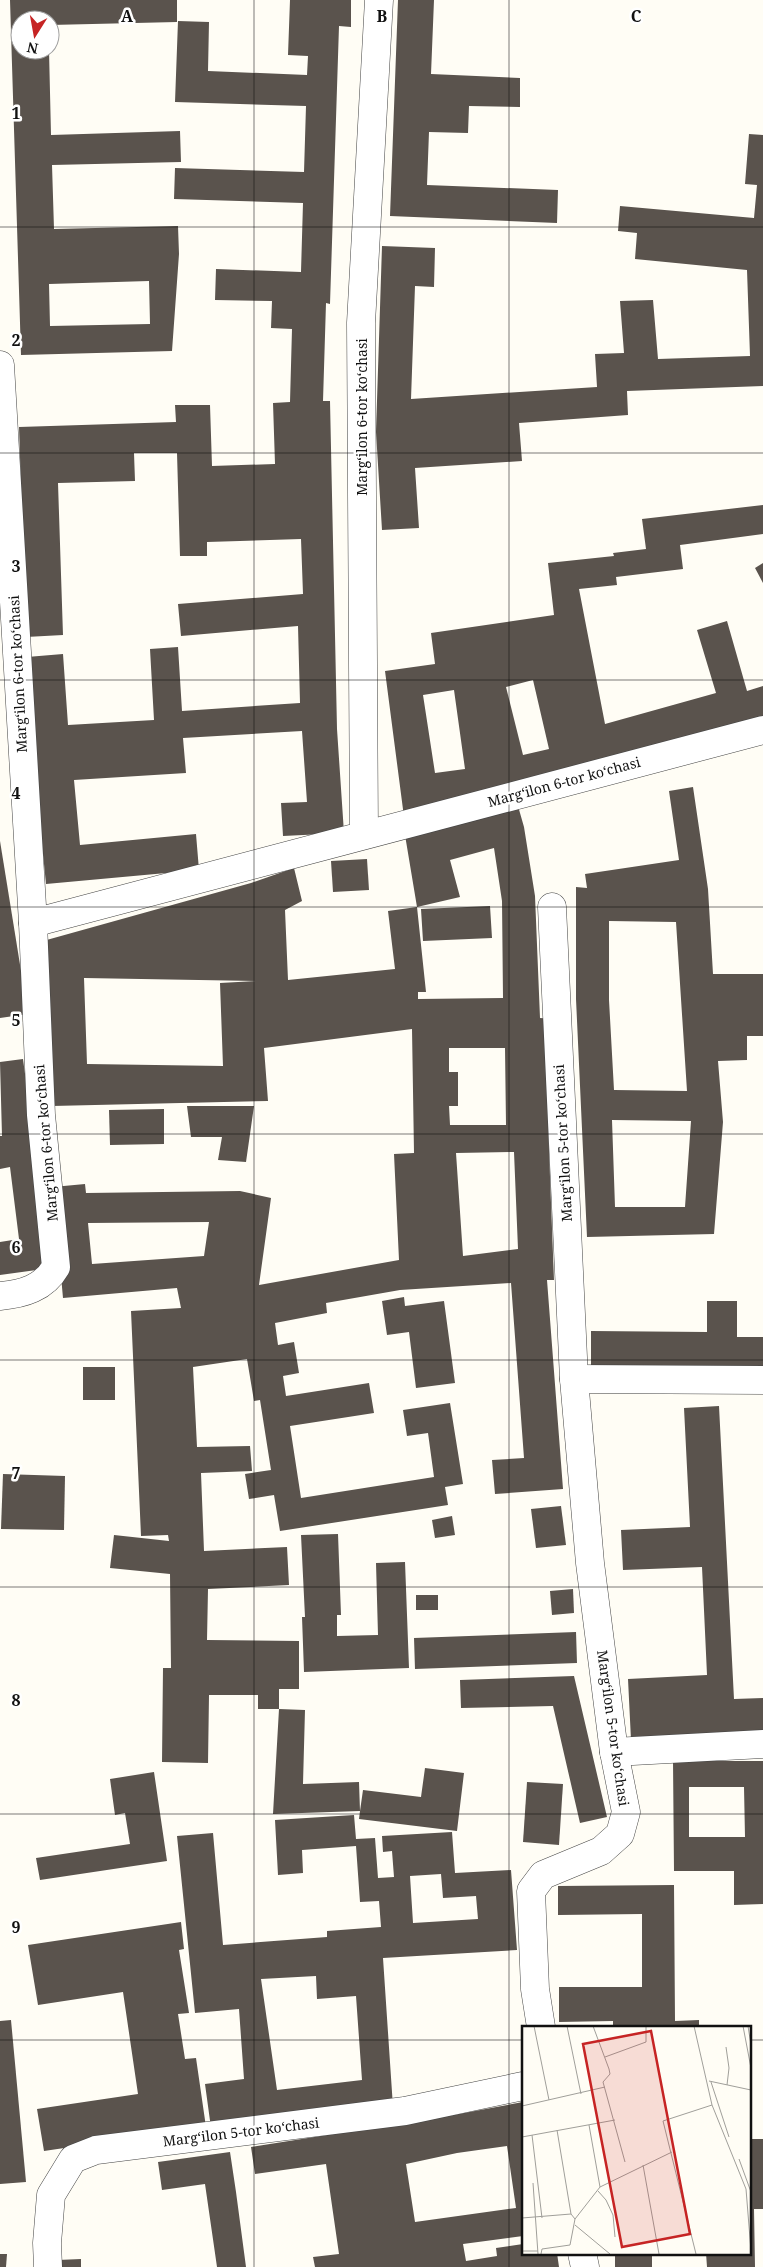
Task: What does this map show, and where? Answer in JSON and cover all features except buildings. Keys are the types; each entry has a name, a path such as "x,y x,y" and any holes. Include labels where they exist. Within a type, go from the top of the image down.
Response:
{"street":[{"name":"Margʻilon 6-tor koʻchasi","path":"364,834 361,323 379,0"},
{"name":"Margʻilon 6-tor koʻchasi","path":"0,365 33,923 41,1115 56,1267 49,1280 33,1288 0,1296"},
{"name":"Margʻilon 6-tor koʻchasi","path":"33,923 763,730"},
{"name":"Margʻilon 5-tor koʻchasi","path":"541,2026 534,1981 531,1891 544,1875 601,1851 620,1834 626,1812 614,1752 590,1563 574,1379 552,906"},
{"path":"574,1379 763,1380"},
{"path":"614,1752 763,1744"},
{"name":"Margʻilon 5-tor koʻchasi","path":"48,2267 47,2243 51,2195 73,2159 96,2150 405,2111 522,2086"},
{"path":"582,2254 585,2267"}]}
